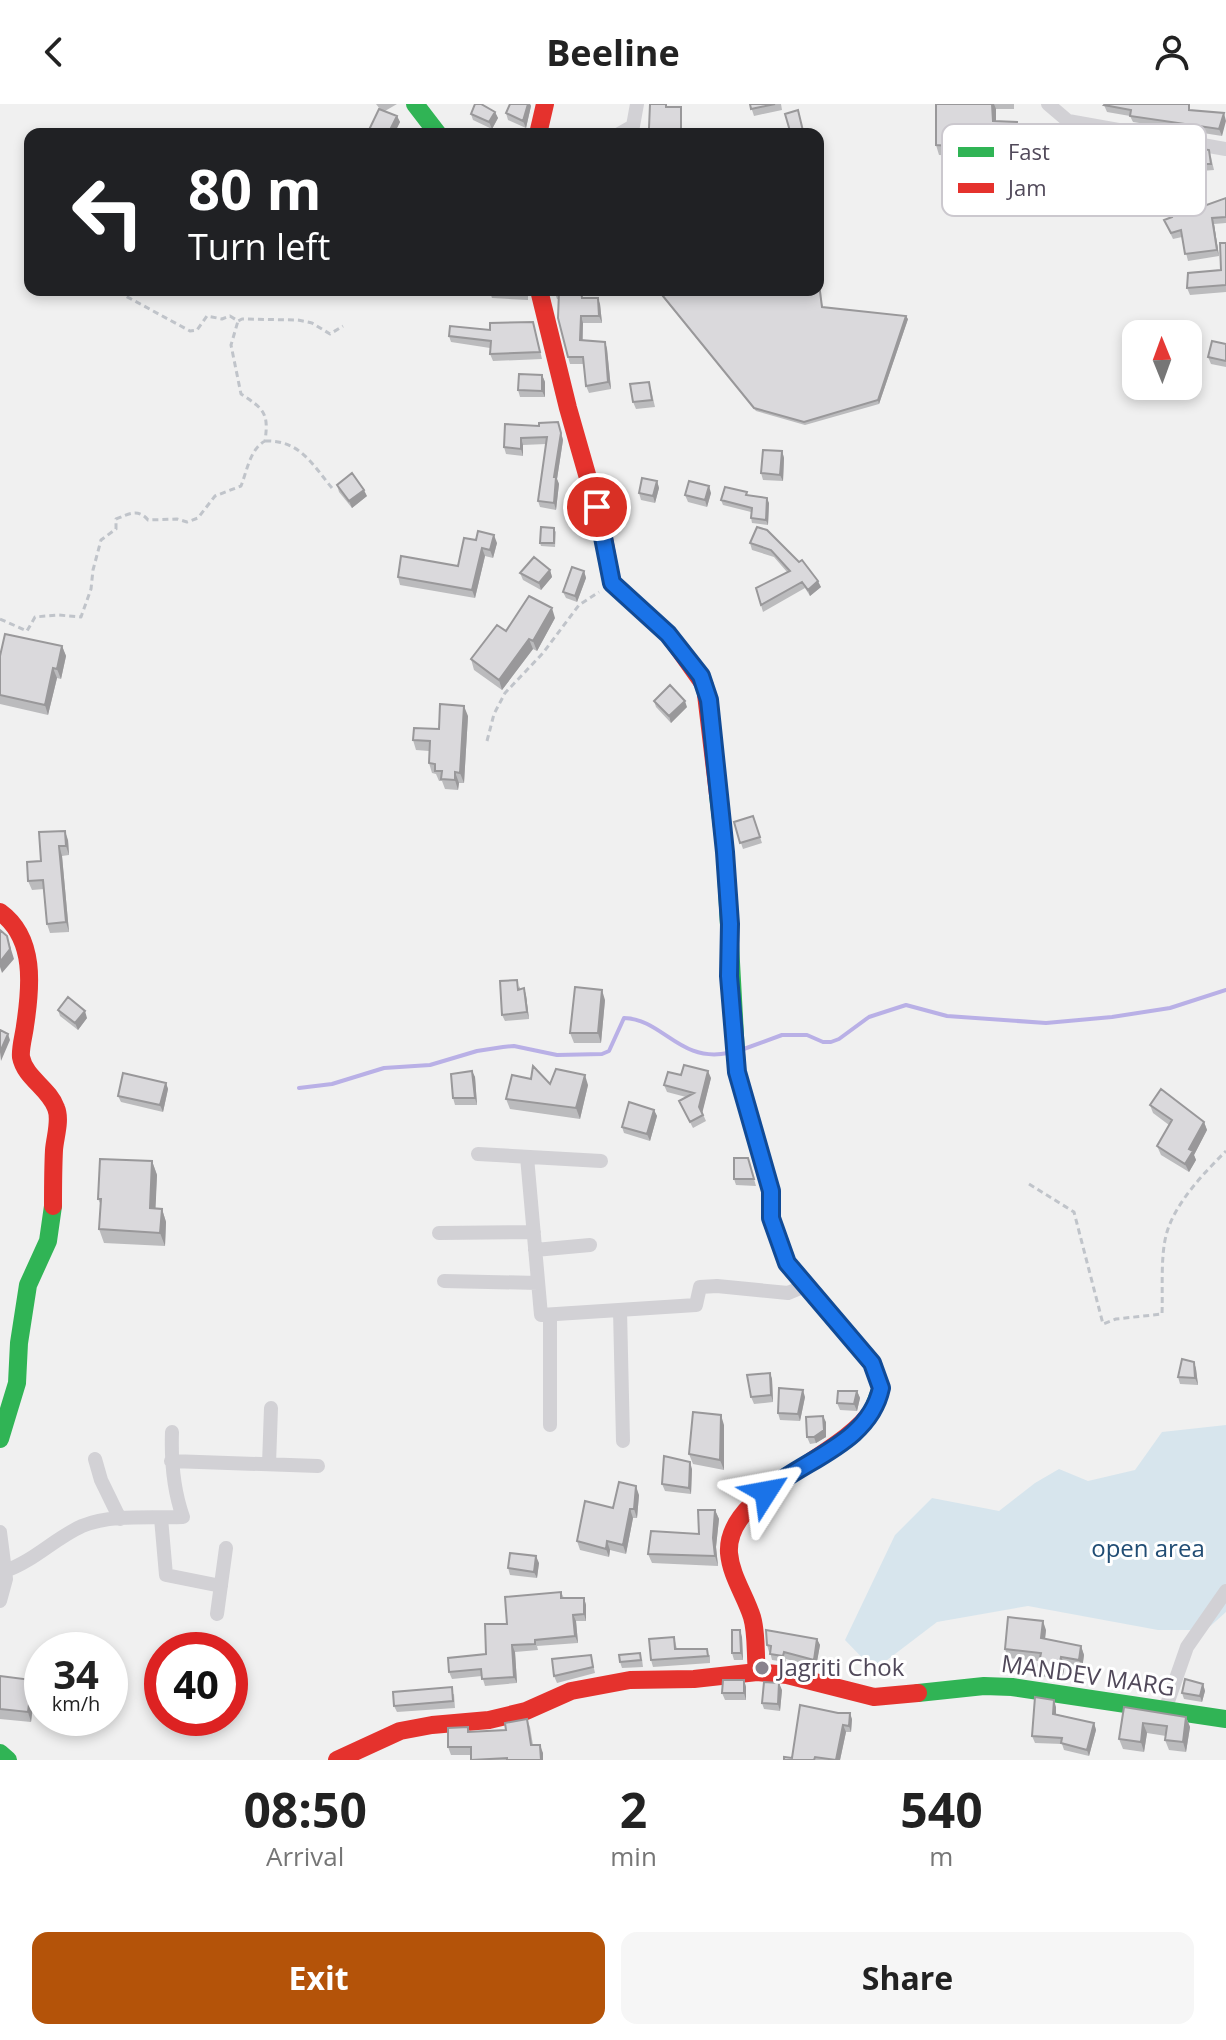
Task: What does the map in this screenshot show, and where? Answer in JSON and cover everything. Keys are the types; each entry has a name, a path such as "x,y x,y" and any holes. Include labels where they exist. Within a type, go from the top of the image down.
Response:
{"street":[{"path":"415,104 433,128"},
{"path":"539,128 545,104"},
{"path":"630,128 633,126 637,104"},
{"path":"1048,104 1068,121 1085,124"},
{"path":"1206,145 1226,149"},
{"path":"540,296 597,507 612,583 668,634 705,686 723,822 730,924 729,976 737,1072 771,1191 771,1218 787,1263 872,1363 881,1388 873,1410 863,1424 840,1444 780,1480 737,1524 731,1535 729,1554 738,1586 753,1620 757,1672"},
{"path":"0,912 11,920 23,939 28,966 30,994 21,1056 28,1072 51,1096 58,1112 53,1212 48,1241 28,1285 19,1343 17,1383 0,1439"},
{"path":"478,1154 601,1161"},
{"path":"527,1157 541,1315 696,1305 700,1287 788,1293 805,1286"},
{"path":"439,1233 534,1232"},
{"path":"535,1250 590,1245"},
{"path":"444,1281 538,1283"},
{"path":"620,1310 623,1441"},
{"path":"550,1315 550,1425"},
{"path":"269,1464 271,1408"},
{"path":"5,1571 20,1566 83,1526 120,1519 183,1517 171,1461 172,1432"},
{"path":"95,1459 101,1480 120,1519"},
{"path":"171,1461 318,1466"},
{"path":"161,1518 166,1575 221,1586"},
{"path":"0,1532 5,1571 0,1601"},
{"path":"217,1614 226,1548"},
{"path":"1165,1710 1187,1647 1226,1591"},
{"name":"MANDEV MARG","path":"337,1760 400,1731 489,1720 526,1711 582,1688 630,1680 694,1679 730,1673 787,1675 874,1697 984,1686 1012,1687 1226,1719"},
{"path":"0,1753 8,1760"}],"path":[{"path":"126,296 190,331 197,330 207,316 222,319 230,316 238,321"},
{"path":"238,321 298,320 312,323 330,334 343,326"},
{"path":"238,321 231,345 235,372 241,394 262,407 268,422 265,441"},
{"path":"0,619 27,631 35,617 81,617 91,589 101,540 116,529 116,519 135,512 143,514 148,520 177,519 187,522 198,518 215,496 241,486 253,453 265,441 290,444 302,450 332,488"},
{"path":"487,741 494,714 505,693 543,653 579,605 612,583"},
{"path":"1029,1184 1074,1212 1103,1324 1116,1319 1162,1314 1166,1234 1179,1209 1207,1170 1226,1151"}],"green space":[{"name":"open area","path":"1226,1425 1226,1612 1206,1630 1158,1630 1028,1606 937,1622 874,1670 845,1640 895,1535 932,1498 999,1511 1059,1469 1088,1481 1135,1470 1162,1432"}],"building":[{"path":"475,104 495,112 489,122 471,114"},
{"path":"510,104 528,104 523,121 506,113"},
{"path":"650,104 681,107 681,128 649,128"},
{"path":"750,104 775,104 751,109"},
{"path":"936,104 992,104 993,121 1017,122 942,124 942,145 936,145"},
{"path":"1189,104 1189,110 1224,113 1219,129 1206,127 1206,124 1130,116 1131,110 1104,105"},
{"path":"379,109 397,116 391,128 370,128"},
{"path":"798,110 802,128 789,128 785,114"},
{"path":"1206,149 1209,150 1211,164 1206,164"},
{"path":"1226,198 1226,217 1212,218 1217,250 1185,254 1181,230 1171,233 1164,220 1206,216 1206,205"},
{"path":"1220,243 1226,243 1226,285 1187,288 1188,273 1221,270"},
{"path":"559,296 598,298 599,316 581,316 580,340 605,342 608,382 586,386 583,357 568,357 558,318"},
{"path":"663,296 821,296 822,307 906,316 878,400 804,422 754,408"},
{"path":"533,322 540,352 490,354 491,341 449,336 450,326 490,330 490,323"},
{"path":"1212,341 1226,344 1226,361 1208,357"},
{"path":"519,374 542,375 542,391 518,390"},
{"path":"649,382 652,400 633,402 630,384"},
{"path":"558,422 561,433 554,477 554,503 538,501 547,437 521,438 521,449 504,447 505,424 539,426 539,423"},
{"path":"763,450 782,451 780,475 761,473"},
{"path":"352,473 364,490 349,501 337,485"},
{"path":"642,478 657,481 653,496 639,493"},
{"path":"689,481 709,486 705,500 685,495"},
{"path":"725,487 747,492 746,495 767,498 766,520 751,518 752,508 721,500"},
{"path":"541,527 554,528 554,543 540,543"},
{"path":"757,527 767,530 799,562 802,560 818,581 808,590 802,582 761,605 756,588 790,571 771,550 750,543"},
{"path":"478,531 494,535 490,550 482,548 472,590 398,577 401,556 458,566 464,538 476,540"},
{"path":"534,557 550,570 539,583 520,573"},
{"path":"572,567 584,571 575,596 563,592"},
{"path":"529,596 552,608 533,641 529,639 499,680 471,659 497,625 506,631"},
{"path":"5,634 62,646 57,669 53,668 45,705 0,695 0,656"},
{"path":"670,685 685,701 669,716 654,701"},
{"path":"440,704 464,706 460,773 455,772 455,780 441,779 442,771 435,771 435,764 429,763 430,741 413,740 414,728 439,729"},
{"path":"753,816 760,837 740,843 734,822"},
{"path":"65,831 66,846 59,846 66,922 47,924 43,880 28,881 27,862 41,861 39,832"},
{"path":"0,930 7,936 10,949 0,962"},
{"path":"517,980 518,990 524,988 527,1012 502,1015 500,981"},
{"path":"575,987 602,990 598,1033 570,1033"},
{"path":"68,997 85,1011 75,1023 58,1010"},
{"path":"0,1030 8,1034 0,1052"},
{"path":"684,1065 708,1071 699,1107 703,1115 690,1122 679,1101 694,1093 664,1085 668,1072 681,1075"},
{"path":"533,1066 550,1084 556,1069 585,1075 576,1108 506,1099 512,1075 531,1079"},
{"path":"472,1071 475,1098 453,1098 451,1074"},
{"path":"123,1073 166,1083 160,1105 118,1096"},
{"path":"1161,1089 1204,1122 1189,1149 1193,1151 1185,1164 1157,1146 1172,1120 1150,1105"},
{"path":"629,1102 654,1110 647,1134 622,1127"},
{"path":"734,1158 748,1158 754,1179 734,1179"},
{"path":"100,1159 152,1161 150,1208 162,1209 160,1233 99,1229"},
{"path":"1182,1359 1194,1362 1195,1378 1178,1377"},
{"path":"770,1373 771,1395 751,1397 747,1375"},
{"path":"779,1388 803,1390 798,1414 778,1413"},
{"path":"838,1391 857,1391 854,1404 837,1403"},
{"path":"693,1412 721,1415 720,1460 689,1454"},
{"path":"823,1416 824,1430 814,1437 807,1437 806,1417"},
{"path":"664,1456 690,1462 689,1488 662,1484"},
{"path":"619,1482 636,1486 634,1509 630,1509 623,1545 607,1541 606,1549 577,1541 585,1501 613,1508"},
{"path":"698,1510 715,1510 715,1556 648,1554 651,1531 699,1534"},
{"path":"510,1553 536,1556 534,1572 508,1568"},
{"path":"561,1592 561,1598 584,1598 584,1614 573,1615 575,1636 512,1645 514,1677 482,1679 481,1669 449,1672 448,1658 486,1654 485,1624 507,1624 505,1597"},
{"path":"1008,1617 1043,1621 1041,1638 1081,1646 1079,1660 1061,1657 1058,1672 1038,1667 1041,1653 1005,1649"},
{"path":"732,1630 740,1630 741,1653 732,1653"},
{"path":"766,1630 817,1639 814,1660 784,1652 783,1656 770,1654"},
{"path":"674,1637 675,1649 707,1649 708,1656 651,1660 649,1639"},
{"path":"640,1653 641,1660 620,1662 619,1655"},
{"path":"591,1655 593,1667 554,1676 552,1659"},
{"path":"0,1676 24,1679 24,1712 0,1709"},
{"path":"1185,1679 1203,1684 1200,1696 1182,1693"},
{"path":"723,1680 744,1680 744,1693 722,1693"},
{"path":"764,1682 779,1683 778,1704 762,1703"},
{"path":"452,1687 453,1701 394,1706 393,1692"},
{"path":"1035,1697 1054,1700 1053,1714 1094,1723 1087,1750 1061,1743 1062,1738 1032,1736"},
{"path":"800,1705 850,1713 849,1726 843,1725 836,1760 815,1757 814,1760 784,1760 784,1757 792,1758"},
{"path":"1124,1707 1186,1717 1183,1742 1165,1740 1167,1726 1143,1723 1141,1742 1119,1739"},
{"path":"527,1719 531,1745 540,1745 541,1760 471,1760 471,1747 448,1747 448,1728 468,1727 468,1732 506,1730 505,1723"}],"waterway":[{"path":"741,1050 782,1035 807,1035 831,1042 869,1017 906,1005 947,1016 1046,1023 1170,1008 1226,990"},
{"path":"299,1088 332,1084 384,1068 430,1065 503,1047 514,1046 557,1055 602,1054 609,1051 624,1018 650,1025 697,1052 728,1053"}],"traffic: fast":[{"path":"415,104 433,128"},
{"path":"718,795 725,852 737,1072 771,1191 771,1218 787,1263 872,1363 881,1388 873,1409"},
{"path":"0,1439 17,1383 19,1343 28,1285 48,1241 53,1206"},
{"path":"918,1693 984,1686 1012,1687 1226,1719"},
{"path":"0,1753 8,1760"}],"traffic: jam":[{"path":"539,128 545,104"},
{"path":"540,296 602,527 612,583 668,634 705,686 718,795"},
{"path":"0,912 20,935 28,964 29,995 21,1057 27,1071 53,1101 57,1113 53,1206"},
{"path":"757,1672 752,1617 730,1561 733,1531 746,1511 765,1493 858,1427 873,1409"},
{"path":"337,1760 400,1731 489,1720 526,1711 571,1691 630,1680 694,1679 757,1672 787,1675 874,1697 918,1693"}],"place":[{"name":"Jagriti Chok","path":"762,1668"}],"route":[{"path":"597,507 612,583 668,634 701,676 709,700 725,852 730,924 729,976 737,1072 771,1191 771,1218 787,1263 872,1363 881,1388 873,1410 863,1424 840,1444 780,1480 766,1492"}]}
